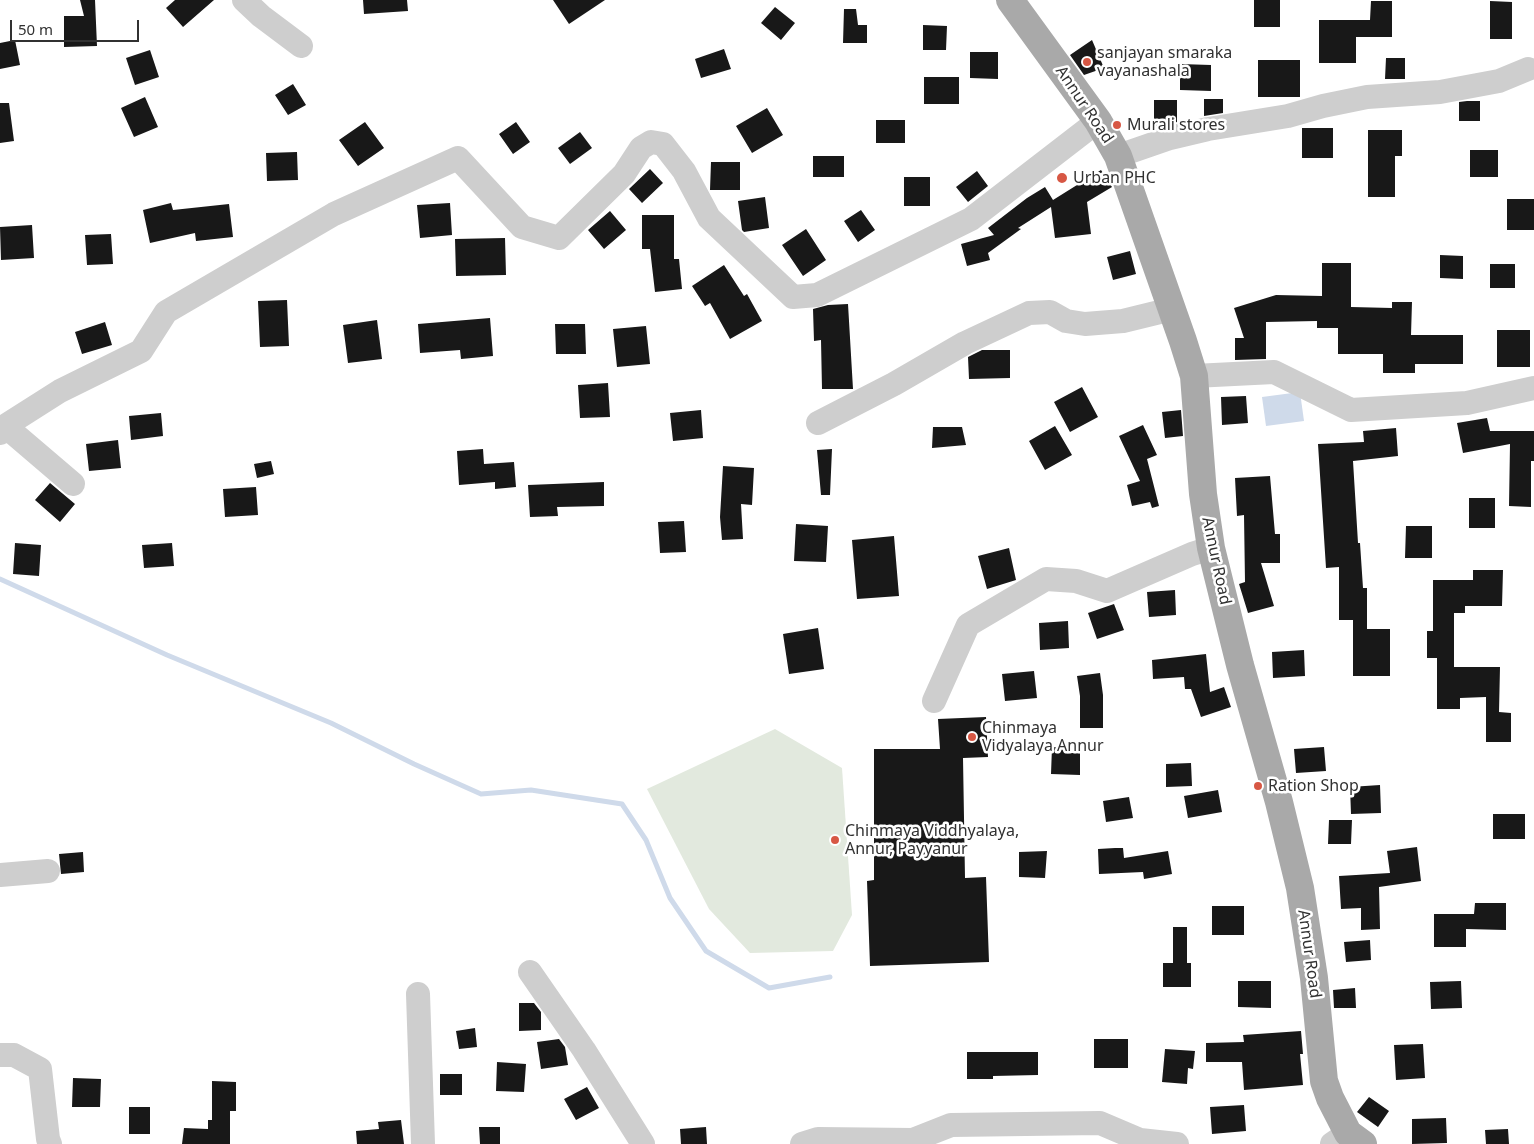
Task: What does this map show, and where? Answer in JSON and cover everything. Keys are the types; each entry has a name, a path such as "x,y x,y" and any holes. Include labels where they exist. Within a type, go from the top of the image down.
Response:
{"main road":[{"name":"Annur Road","path":"1010,0 1098,121 1118,156 1194,376 1204,494 1211,548 1240,665 1279,802 1300,888 1314,978 1324,1080 1348,1140"}],"street":[{"path":"244,0 261,16 301,46"},
{"path":"1118,156 1170,138 1208,129 1288,116 1323,106 1367,97 1440,92 1499,81 1528,69"},
{"path":"73,484 3,429 60,391 141,351 166,312 334,214 458,158 522,227 559,238 624,174 641,148 651,142 662,144 684,171 710,218 793,297 817,295 972,219 1098,121"},
{"path":"818,423 894,384 965,343 1029,313 1050,312 1066,321 1085,324 1123,321 1172,309"},
{"path":"1194,376 1274,372 1351,410 1467,403 1534,388"},
{"path":"934,701 968,625 1046,579 1076,581 1106,592 1192,554 1211,548"},
{"path":"0,874 48,871"},
{"path":"530,972 584,1050 643,1144"},
{"path":"418,994 423,1144"},
{"path":"0,1056 14,1055 40,1069 50,1144"},
{"path":"802,1144 818,1140 913,1140 951,1125 1100,1124 1140,1140 1177,1144"}],"shaded area":[{"path":"775,729 842,768 852,915 833,951 750,953 709,909 647,789"}],"water":[{"path":"1300,392 1304,421 1266,426 1262,397"}],"building":[{"path":"80,0 95,0 97,46 64,47 64,16 84,16"},
{"path":"175,0 214,0 183,27 166,8"},
{"path":"363,0 407,0 408,11 364,14"},
{"path":"553,0 605,0 569,24"},
{"path":"1254,0 1280,0 1280,27 1254,27"},
{"path":"1371,1 1392,1 1392,37 1356,37 1356,63 1319,63 1319,20 1370,20"},
{"path":"1490,1 1512,2 1512,39 1490,39"},
{"path":"775,7 795,23 781,40 761,23"},
{"path":"844,9 856,9 858,25 867,25 867,43 843,43"},
{"path":"923,25 947,26 946,50 923,50"},
{"path":"15,40 20,65 0,69 0,43"},
{"name":"sanjayan smaraka vayanashala","path":"1092,40 1104,68 1084,75 1070,55"},
{"path":"724,49 731,69 701,78 695,59"},
{"path":"150,50 159,77 135,85 126,58"},
{"path":"970,52 998,52 998,79 970,78"},
{"path":"1386,58 1405,58 1405,79 1385,79"},
{"path":"1258,60 1300,60 1300,97 1258,97"},
{"path":"1180,64 1211,65 1211,91 1180,90"},
{"path":"924,77 959,77 959,104 924,104"},
{"path":"293,84 306,105 288,115 275,95"},
{"path":"145,97 158,127 134,137 121,108"},
{"path":"1204,99 1223,99 1223,113 1204,116"},
{"path":"1154,100 1177,100 1177,122 1154,126"},
{"path":"1480,101 1480,121 1459,121 1459,102"},
{"path":"0,103 9,103 14,141 0,143"},
{"path":"767,108 783,135 752,153 736,126"},
{"path":"876,120 905,120 905,143 876,143"},
{"path":"365,122 384,148 358,166 339,140"},
{"path":"516,122 530,142 513,154 499,134"},
{"path":"1302,128 1333,128 1333,158 1302,158"},
{"path":"1368,130 1402,130 1402,156 1395,156 1395,197 1368,197"},
{"path":"580,132 592,148 570,164 558,148"},
{"path":"1470,150 1498,150 1498,177 1470,177"},
{"path":"297,152 298,180 267,181 266,153"},
{"path":"813,156 844,156 844,177 813,177"},
{"path":"711,162 740,162 740,190 710,190"},
{"path":"650,169 663,183 642,203 629,189"},
{"path":"1101,170 1112,187 1087,202 1091,234 1055,238 1051,207 1018,228 1021,229 988,253 990,260 967,266 961,244 994,235 988,228 1027,198 1045,187 1053,200"},
{"path":"977,171 988,186 968,202 956,187"},
{"path":"904,177 930,177 930,206 904,206"},
{"path":"765,197 769,228 744,232 742,230 738,201"},
{"path":"1507,199 1534,199 1534,230 1507,230"},
{"path":"171,203 173,210 229,204 233,237 196,241 195,233 150,243 143,210"},
{"path":"450,203 452,235 420,238 417,205"},
{"path":"861,210 875,230 858,242 844,221"},
{"path":"610,211 626,230 604,249 588,230"},
{"path":"642,215 674,215 674,259 679,259 682,289 655,292 650,249 642,249"},
{"path":"32,225 34,258 1,260 0,227"},
{"path":"806,229 826,260 803,276 782,245"},
{"path":"111,234 113,264 87,265 85,235"},
{"path":"505,238 506,275 456,276 455,239"},
{"path":"1130,251 1136,274 1113,280 1107,257"},
{"path":"1440,255 1463,256 1463,279 1440,278"},
{"path":"1322,263 1351,263 1351,307 1392,308 1392,302 1412,302 1411,335 1463,335 1463,364 1415,364 1415,373 1383,373 1383,354 1338,354 1338,328 1317,328 1317,321 1266,322 1266,359 1235,360 1235,338 1244,338 1234,308 1276,295 1322,296"},
{"path":"1490,264 1515,264 1515,288 1490,288"},
{"path":"724,265 744,296 747,294 762,321 730,339 710,303 705,306 692,286"},
{"path":"287,300 289,346 260,347 258,301"},
{"path":"848,304 853,389 822,389 821,340 814,341 813,309 828,305"},
{"path":"490,318 493,356 461,359 460,350 420,353 418,324"},
{"path":"377,320 382,359 348,363 343,325"},
{"path":"105,322 112,345 82,354 75,332"},
{"path":"555,324 585,324 586,354 556,354"},
{"path":"646,326 650,364 617,367 613,329"},
{"path":"1497,330 1530,330 1530,367 1497,367"},
{"path":"982,350 1010,350 1010,378 969,379 968,357"},
{"path":"608,383 610,417 580,418 578,385"},
{"path":"1082,387 1098,417 1070,432 1054,402"},
{"path":"1246,396 1248,423 1222,425 1221,397"},
{"path":"701,410 703,438 673,441 670,413"},
{"path":"1181,410 1183,436 1165,438 1162,412"},
{"path":"161,413 163,436 131,440 129,416"},
{"path":"1487,418 1490,431 1534,431 1534,461 1531,461 1531,507 1509,506 1510,444 1463,453 1457,423"},
{"path":"1143,425 1157,455 1147,459 1159,506 1152,508 1150,502 1132,506 1127,485 1140,481 1119,436"},
{"path":"1055,426 1072,455 1045,470 1029,441"},
{"path":"933,427 962,427 966,445 932,448"},
{"path":"1396,428 1398,456 1353,461 1358,543 1360,543 1363,588 1367,588 1367,629 1390,629 1390,676 1353,676 1353,620 1339,620 1339,567 1326,568 1318,444 1364,442 1363,431"},
{"path":"118,440 121,468 89,471 86,444"},
{"path":"483,449 484,464 514,462 516,487 495,489 495,482 459,485 457,451"},
{"path":"832,449 830,495 821,495 817,450"},
{"path":"271,461 274,474 257,478 254,464"},
{"path":"723,466 754,468 752,505 741,504 743,539 722,540 720,517"},
{"path":"1270,476 1275,534 1280,534 1280,563 1261,563 1274,606 1248,613 1239,584 1245,582 1244,515 1237,516 1235,478"},
{"path":"604,482 604,506 557,507 558,516 530,517 528,485"},
{"path":"50,483 75,504 60,522 35,500"},
{"path":"256,487 258,515 225,517 223,489"},
{"path":"1469,498 1495,498 1495,528 1469,528"},
{"path":"684,521 686,552 660,553 658,522"},
{"path":"796,524 828,526 826,562 794,561"},
{"path":"1406,526 1432,526 1432,558 1405,558"},
{"path":"894,536 899,596 857,599 852,540"},
{"path":"15,543 41,545 39,576 13,574"},
{"path":"172,543 174,566 144,568 142,545"},
{"path":"1009,548 1016,580 987,589 978,556"},
{"path":"1473,570 1503,570 1502,606 1465,606 1465,613 1454,613 1454,667 1500,667 1499,712 1511,713 1511,742 1486,742 1486,697 1460,698 1460,709 1437,709 1437,658 1427,658 1427,631 1433,631 1433,580 1473,580"},
{"path":"1175,590 1176,615 1149,617 1147,592"},
{"path":"1114,604 1124,630 1097,639 1088,613"},
{"path":"1068,621 1069,648 1040,650 1039,623"},
{"path":"818,628 824,669 789,674 783,634"},
{"path":"1304,650 1305,676 1273,678 1272,652"},
{"path":"1206,654 1210,692 1224,687 1231,707 1201,717 1191,689 1185,689 1184,677 1153,679 1152,660"},
{"path":"1034,671 1037,698 1005,701 1002,674"},
{"path":"1100,673 1103,695 1103,728 1080,728 1080,696 1077,676"},
{"path":"986,717 988,757 963,758 965,878 986,877 989,962 870,966 867,881 874,880 874,749 940,749 938,719"},
{"path":"1052,747 1080,748 1080,775 1051,774"},
{"path":"1324,747 1326,771 1296,773 1294,749"},
{"path":"1191,763 1192,786 1166,787 1166,764"},
{"path":"1380,785 1381,813 1351,814 1350,787"},
{"path":"1218,790 1222,812 1188,818 1184,796"},
{"path":"1129,797 1133,818 1106,822 1103,801"},
{"path":"1493,814 1525,814 1525,839 1493,839"},
{"path":"1329,820 1352,820 1351,844 1328,844"},
{"path":"1417,847 1421,881 1379,887 1380,929 1361,930 1361,908 1341,909 1339,876 1390,873 1387,851"},
{"path":"1123,848 1124,858 1168,851 1172,874 1144,879 1143,872 1099,874 1098,849"},
{"path":"1047,851 1045,878 1019,877 1019,852"},
{"path":"83,852 84,872 61,874 59,854"},
{"path":"1475,903 1506,903 1506,930 1466,929 1466,947 1434,947 1434,914 1474,914"},
{"path":"1212,906 1244,906 1244,935 1212,935"},
{"path":"1173,927 1187,927 1187,963 1191,963 1191,987 1163,987 1163,963 1173,963"},
{"path":"1370,940 1371,960 1346,962 1344,942"},
{"path":"1238,981 1271,981 1271,1008 1238,1007"},
{"path":"1461,981 1462,1008 1431,1009 1430,982"},
{"path":"1355,988 1356,1008 1334,1008 1333,990"},
{"path":"519,1003 534,1003 541,1012 541,1030 519,1031"},
{"path":"475,1028 477,1047 459,1049 456,1031"},
{"path":"1301,1031 1303,1054 1300,1054 1303,1085 1244,1090 1242,1062 1206,1062 1206,1043 1244,1042 1243,1035"},
{"path":"559,1039 565,1047 568,1065 541,1069 537,1042"},
{"path":"1094,1039 1128,1039 1128,1068 1094,1068"},
{"path":"1423,1044 1425,1078 1396,1080 1394,1045"},
{"path":"1165,1049 1195,1051 1193,1069 1188,1068 1187,1084 1162,1082"},
{"path":"967,1052 1038,1052 1038,1075 993,1076 993,1079 967,1079"},
{"path":"497,1062 526,1064 524,1092 496,1091"},
{"path":"440,1074 462,1074 462,1095 440,1095"},
{"path":"73,1078 101,1079 100,1107 72,1107"},
{"path":"212,1081 236,1082 236,1111 230,1111 230,1144 182,1144 184,1128 208,1129 208,1120 212,1120"},
{"path":"587,1087 599,1108 576,1120 564,1099"},
{"path":"1369,1097 1389,1111 1378,1127 1357,1112"},
{"path":"1244,1105 1246,1131 1212,1134 1210,1107"},
{"path":"129,1107 150,1107 150,1134 129,1134"},
{"path":"1446,1118 1447,1143 1412,1144 1412,1119"},
{"path":"401,1120 404,1144 357,1144 356,1131 379,1129 378,1122"},
{"path":"479,1127 500,1127 500,1144 480,1144"},
{"path":"706,1127 707,1144 681,1144 680,1129"},
{"path":"1508,1129 1509,1144 1486,1144 1485,1130"}],"waterway":[{"path":"0,579 167,655 331,723 414,764 481,794 531,790 622,804 646,840 670,898 706,951 769,988 830,977"}],"place":[{"name":"sanjayan smaraka vayanashala","path":"1087,62"},
{"name":"Murali stores","path":"1117,125"},
{"name":"Urban PHC","path":"1062,178"},
{"name":"Chinmaya Vidyalaya Annur","path":"972,737"},
{"name":"Ration Shop","path":"1258,786"},
{"name":"Chinmaya Viddhyalaya, Annur, Payyanur","path":"835,840"}]}
